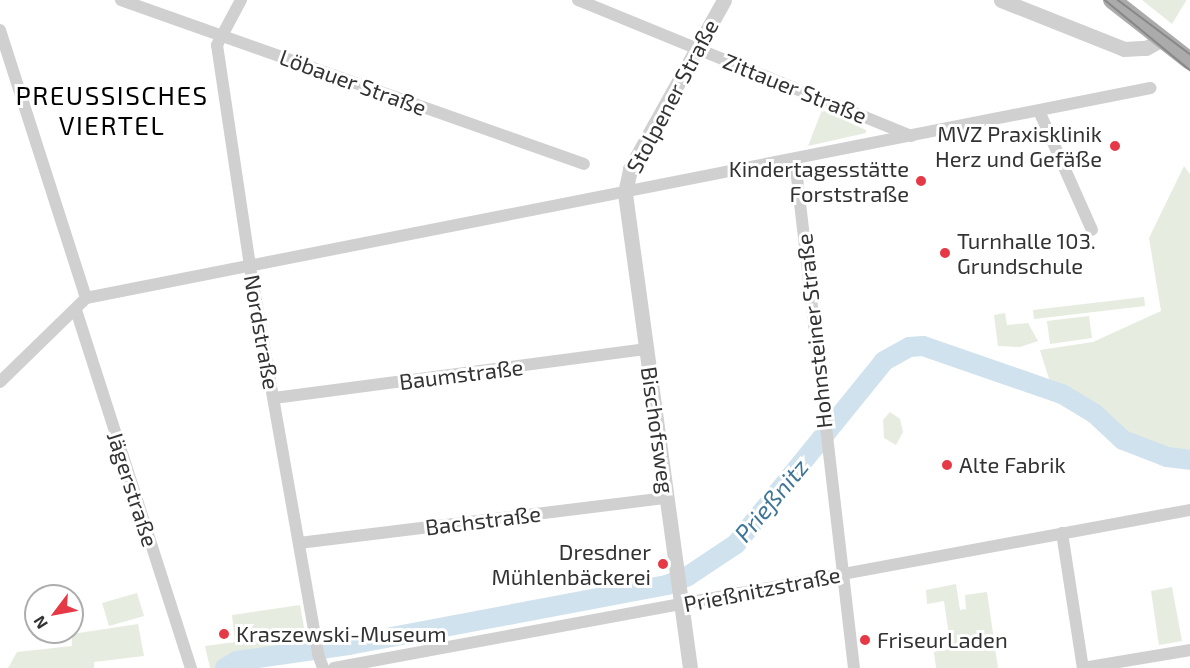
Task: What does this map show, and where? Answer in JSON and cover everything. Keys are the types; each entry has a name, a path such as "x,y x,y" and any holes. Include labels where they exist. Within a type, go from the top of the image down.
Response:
{"main road":[{"path":"1112,0 1190,61"}],"street":[{"name":"Löbauer Straße","path":"120,0 584,164"},
{"name":"Nordstraße","path":"241,0 220,34 216,45 250,267 317,649 323,668"},
{"name":"Zittauer Straße","path":"578,0 912,136"},
{"name":"Stolpener Straße","path":"625,193 630,169 724,0"},
{"path":"1001,0 1125,50 1146,48 1162,39"},
{"path":"0,30 86,298"},
{"path":"0,382 86,298 795,160 1150,88"},
{"path":"1039,111 1092,231"},
{"name":"Hohnsteiner Straße","path":"795,160 841,574 854,668"},
{"name":"Bischofsweg","path":"625,193 690,668"},
{"name":"Jägerstraße","path":"76,310 191,668"},
{"name":"Baumstraße","path":"274,398 647,349"},
{"name":"Bachstraße","path":"299,543 668,498"},
{"name":"Prießnitzstraße","path":"334,668 1190,510"},
{"path":"1062,533 1083,668 1190,650"}],"shaded area":[{"path":"1142,0 1186,0 1186,1 1172,24"},
{"path":"822,110 866,130 866,133 808,146"},
{"path":"1184,166 1190,174 1190,457 1123,435 1098,413 1050,382 1040,350 1093,342 1161,311 1149,238"},
{"path":"1144,297 1145,306 1034,319 1033,310"},
{"path":"1005,313 1007,325 1028,323 1038,341 1020,347 998,346 994,315"},
{"path":"1089,316 1092,338 1050,344 1047,321"},
{"path":"890,412 900,419 903,432 896,445 884,438 883,420"},
{"path":"956,584 960,610 966,609 965,595 987,592 998,668 936,668 934,652 951,649 944,601 927,604 926,590"},
{"path":"1172,587 1182,641 1159,645 1151,591"},
{"path":"137,593 144,616 109,626 102,603"},
{"path":"300,605 307,644 234,656 219,668 210,668 205,646 235,642 232,615"},
{"path":"138,624 144,656 94,662 94,668 8,668 17,652 84,644 84,632"}],"waterway":[{"name":"Prießnitz","path":"225,668 237,661 349,645 667,585 688,576 736,544 884,361 909,347 923,346 1062,394 1095,414 1123,440 1167,457 1190,460"}],"tram line":[{"path":"1105,0 1190,70"},
{"path":"1118,0 1190,54"}],"place":[{"name":"MVZ Praxisklinik Herz und Gefäße","path":"1115,146"},
{"name":"Kindertagesstätte Forststraße","path":"921,181"},
{"name":"Turnhalle 103. Grundschule","path":"945,253"},
{"name":"Alte Fabrik","path":"947,465"},
{"name":"Dresdner Mühlenbäckerei","path":"663,564"},
{"name":"Kraszewski-Museum","path":"224,634"},
{"name":"FriseurLaden","path":"865,640"}],"district":[{"name":"PREUSSISCHES VIERTEL","path":"112,110"}]}
